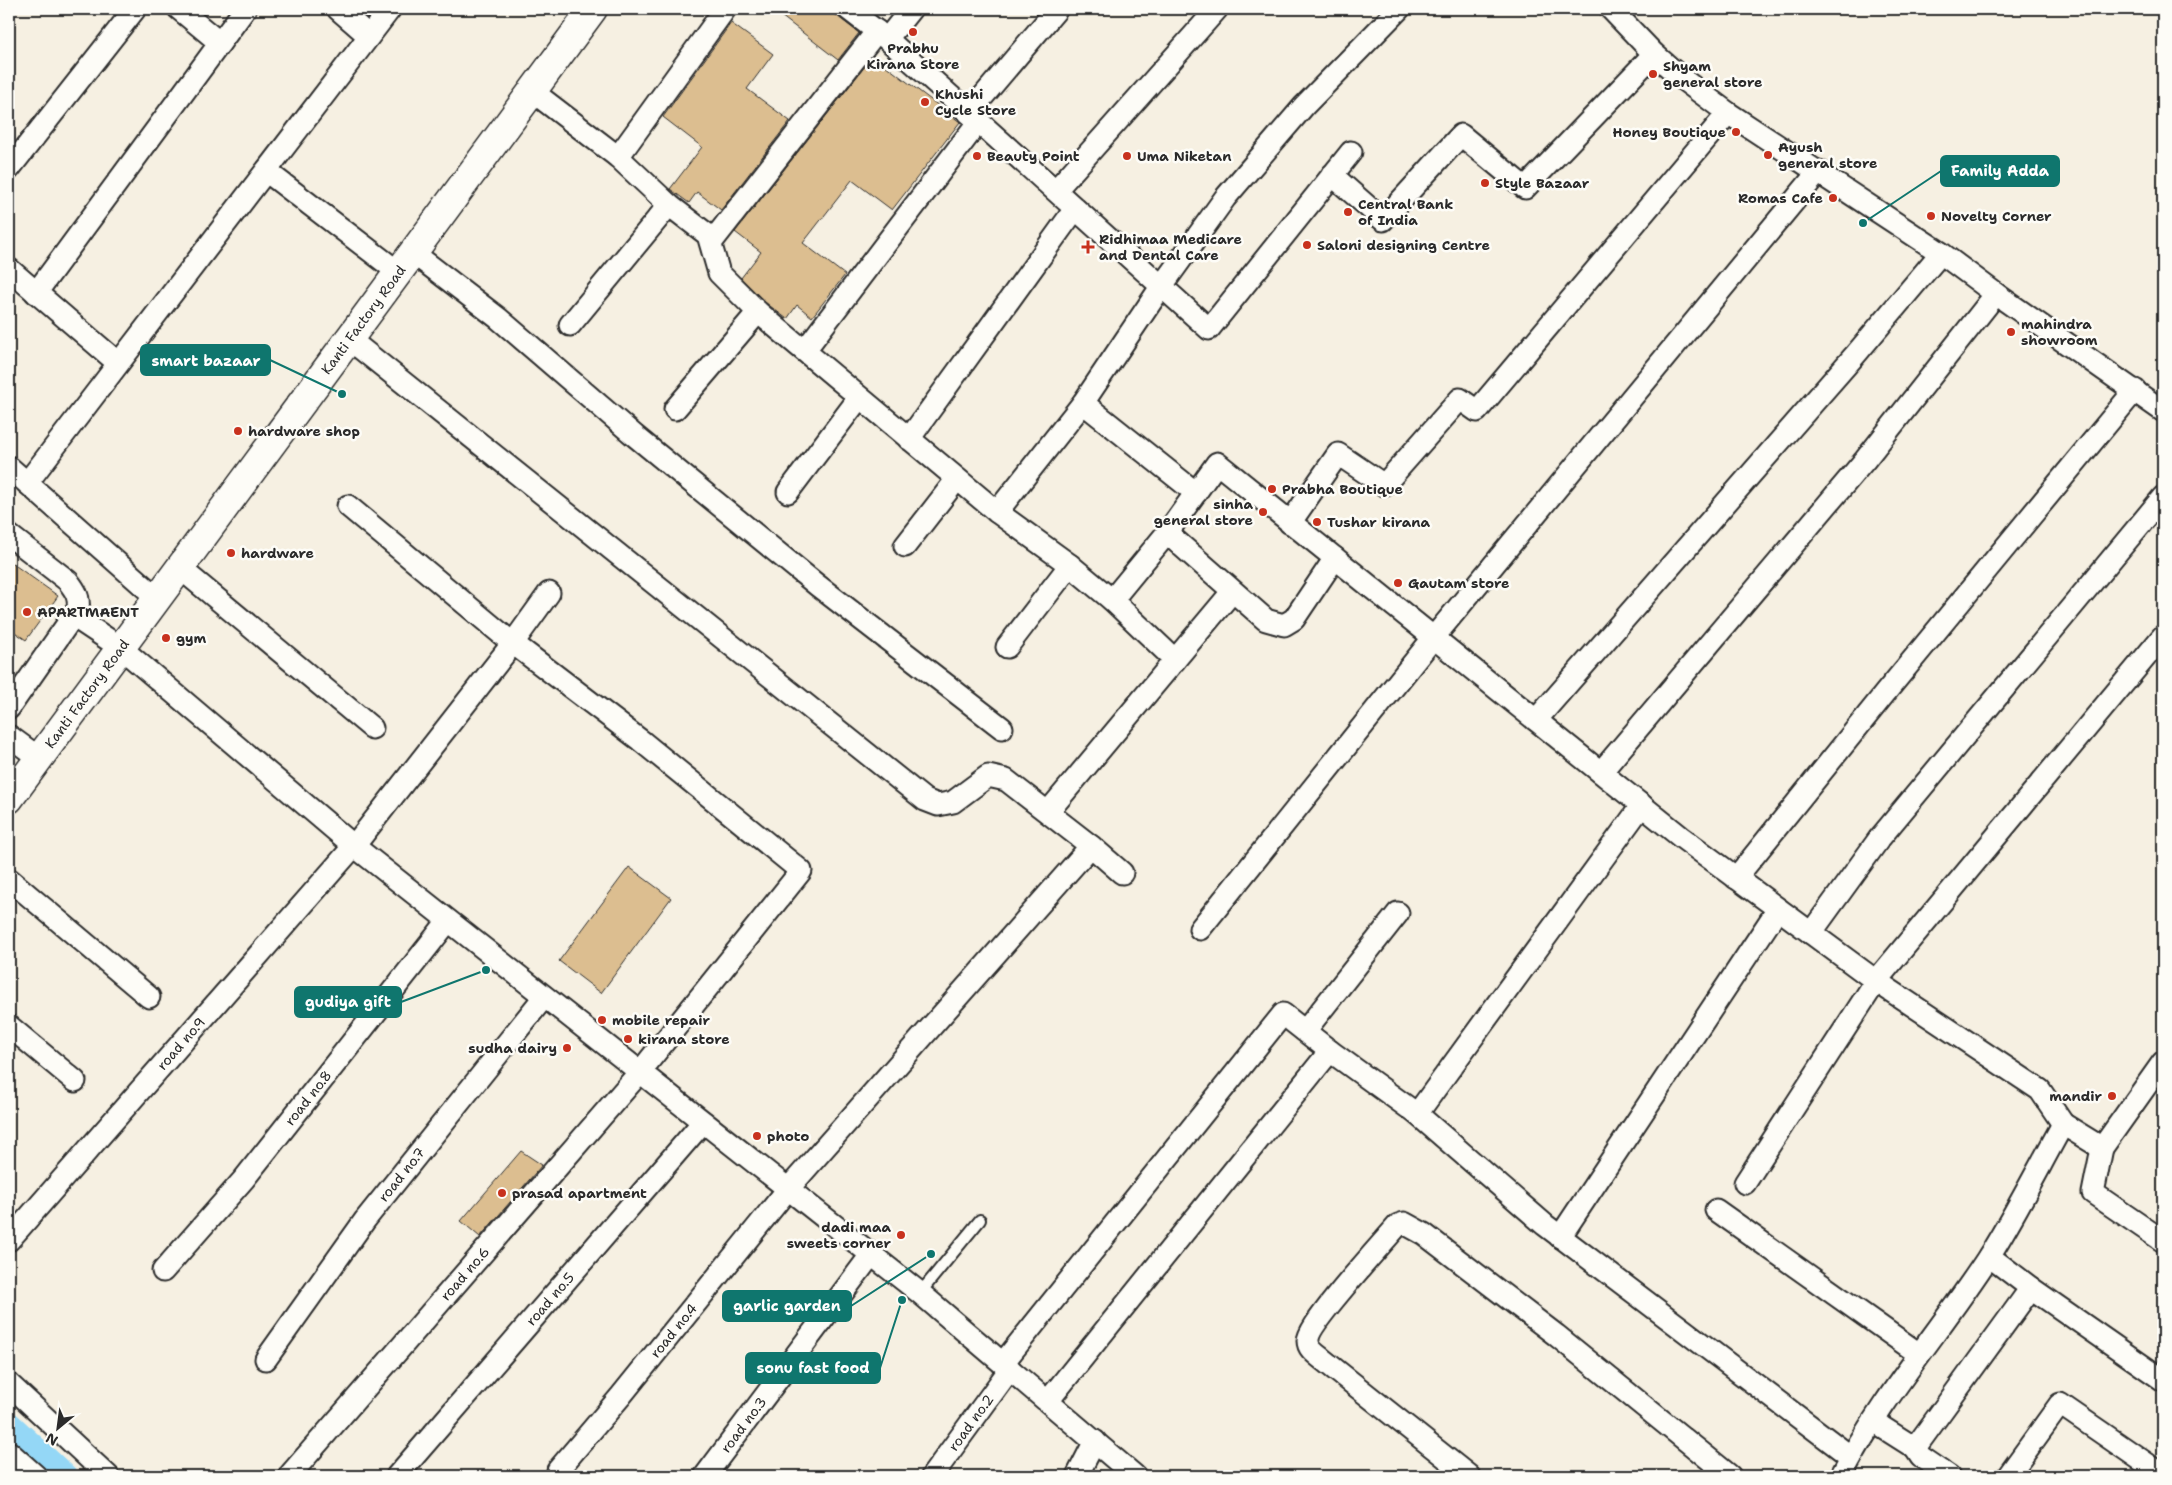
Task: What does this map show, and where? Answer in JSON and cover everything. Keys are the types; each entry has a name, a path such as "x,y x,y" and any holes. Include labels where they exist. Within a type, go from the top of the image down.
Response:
{"street":[{"path":"9,169 135,9"},
{"path":"179,9 220,43"},
{"path":"36,293 245,9"},
{"path":"338,9 369,36"},
{"path":"27,483 390,9"},
{"name":"Kanti Factory Road","path":"10,796 593,9"},
{"path":"618,157 725,9"},
{"path":"848,9 882,35 1209,330 1351,152"},
{"path":"711,243 882,35 911,9"},
{"path":"805,350 974,117 1057,9"},
{"path":"1056,190 1217,9"},
{"path":"997,512 1083,403 1161,287 1226,198 1298,113 1399,9"},
{"path":"1611,9 1654,54 1685,81 1728,113 1941,253 1996,294 2163,411"},
{"path":"1332,175 1383,220 1461,135 1525,188 1654,54"},
{"path":"532,91 618,157 669,205 708,235 719,273 758,312 997,512 1070,565 1112,600 1175,660"},
{"path":"1290,522 1338,454 1384,484 1460,399 1477,411 1728,113"},
{"path":"266,171 405,262 498,318 635,436 817,585 1002,728"},
{"path":"1200,929 1434,637 1818,171"},
{"path":"570,324 669,205"},
{"path":"909,439 1075,209"},
{"path":"1536,720 1856,354 1941,253"},
{"path":"9,269 118,363"},
{"path":"1601,772 1865,460 1996,294"},
{"path":"675,409 758,312"},
{"path":"348,339 924,800 938,805 953,802 988,776 1006,780 1092,846 1122,873"},
{"path":"1736,878 2135,390"},
{"path":"788,492 859,398"},
{"path":"1083,403 1196,493"},
{"path":"1112,600 1167,533 1217,464 1642,805 1736,878 1876,980 2040,1090 2063,1124 2102,1148"},
{"path":"9,467 157,598"},
{"path":"905,546 957,479"},
{"path":"1812,934 1879,839 2163,497"},
{"path":"348,506 513,643"},
{"path":"1167,533 1266,620 1284,625 1294,619 1335,558"},
{"path":"9,535 68,581 75,590 79,601 78,609 9,708"},
{"path":"1007,647 1070,565"},
{"path":"180,568 372,728"},
{"path":"1048,812 1232,592"},
{"name":"road no.9","path":"9,1240 354,846 513,643 549,593"},
{"path":"73,616 121,648 354,846 920,1294 1136,1476"},
{"path":"1745,1183 1876,980 2163,636"},
{"name":"road no.6","path":"289,1476 640,1072 801,871 640,740 513,643"},
{"path":"9,736 39,758"},
{"path":"1417,1114 1642,805"},
{"name":"road no.4","path":"558,1470 620,1397 788,1189 1092,846"},
{"path":"9,879 149,997"},
{"path":"1560,1237 1778,909"},
{"path":"1398,913 1305,1031 1417,1114 1560,1237 1851,1457"},
{"name":"road no.8","path":"163,1271 244,1179 448,921"},
{"name":"road no.7","path":"266,1359 364,1220 544,996"},
{"name":"road no.2","path":"932,1476 1006,1366 1283,1014 1305,1031"},
{"path":"9,1026 75,1081"},
{"path":"1048,1401 1330,1050"},
{"path":"2163,1062 2102,1148 2093,1193 2163,1241"},
{"name":"road no.5","path":"397,1476 703,1122"},
{"path":"1841,1476 1851,1457 1919,1354 1989,1256 2063,1124"},
{"path":"1716,1210 1919,1354"},
{"path":"1469,1476 1310,1348 1308,1340 1312,1329 1327,1309 1398,1225 1404,1223 1424,1234 1556,1335 1730,1476"},
{"name":"road no.3","path":"705,1476 871,1255"},
{"path":"1989,1256 2031,1288 2163,1380"},
{"path":"1915,1448 2031,1288"},
{"path":"9,1384 108,1476"},
{"path":"2008,1476 2060,1404 2160,1475"},
{"path":"1874,1422 1915,1448 1921,1457 1950,1476"},
{"path":"1077,1476 1095,1441"},
{"path":"9,1452 36,1476"}],"lane":[{"path":"920,1294 980,1220"}],"building":[{"path":"772,9 828,9 859,33 838,60"},
{"path":"731,23 773,54 747,89 790,121 721,210 697,192 689,203 670,189 702,147 663,117"},
{"path":"873,56 960,122 892,210 852,180 803,243 845,275 812,317 797,305 787,319 766,303 741,278 761,252 735,232"},
{"name":"APARTMAENT","path":"9,561 58,596 26,640 9,628"},
{"path":"629,867 671,898 601,993 559,961"},
{"name":"prasad apartment","path":"521,1151 542,1165 480,1237 461,1221"}],"waterway":[{"path":"9,1422 67,1476"}],"place":[{"name":"Prabhu Kirana Store","path":"913,32"},
{"name":"Shyam general store","path":"1653,74"},
{"name":"Khushi Cycle Store","path":"925,102"},
{"name":"Honey Boutique","path":"1736,132"},
{"name":"Ayush general store","path":"1768,155"},
{"name":"Beauty Point","path":"977,156"},
{"name":"Uma Niketan","path":"1127,156"},
{"name":"Style Bazaar","path":"1485,183"},
{"name":"Romas Cafe","path":"1833,198"},
{"name":"Central Bank of India","path":"1348,212"},
{"name":"Novelty Corner","path":"1931,216"},
{"name":"Family Adda","path":"1863,223"},
{"name":"Saloni designing Centre","path":"1307,245"},
{"name":"Ridhimaa Medicare and Dental Care","path":"1088,247"},
{"name":"mahindra showroom","path":"2011,332"},
{"name":"smart bazaar","path":"342,394"},
{"name":"hardware shop","path":"238,431"},
{"name":"Prabha Boutique","path":"1272,489"},
{"name":"sinha general store","path":"1263,512"},
{"name":"Tushar kirana","path":"1317,522"},
{"name":"hardware","path":"231,553"},
{"name":"Gautam store","path":"1398,583"},
{"name":"APARTMAENT","path":"27,612"},
{"name":"gym","path":"166,638"},
{"name":"gudiya gift","path":"486,970"},
{"name":"mobile repair","path":"602,1020"},
{"name":"kirana store","path":"628,1039"},
{"name":"sudha dairy","path":"567,1048"},
{"name":"mandir","path":"2112,1096"},
{"name":"photo","path":"757,1136"},
{"name":"prasad apartment","path":"502,1193"},
{"name":"dadi maa sweets corner","path":"901,1235"},
{"name":"garlic garden","path":"931,1254"},
{"name":"sonu fast food","path":"902,1300"}]}
